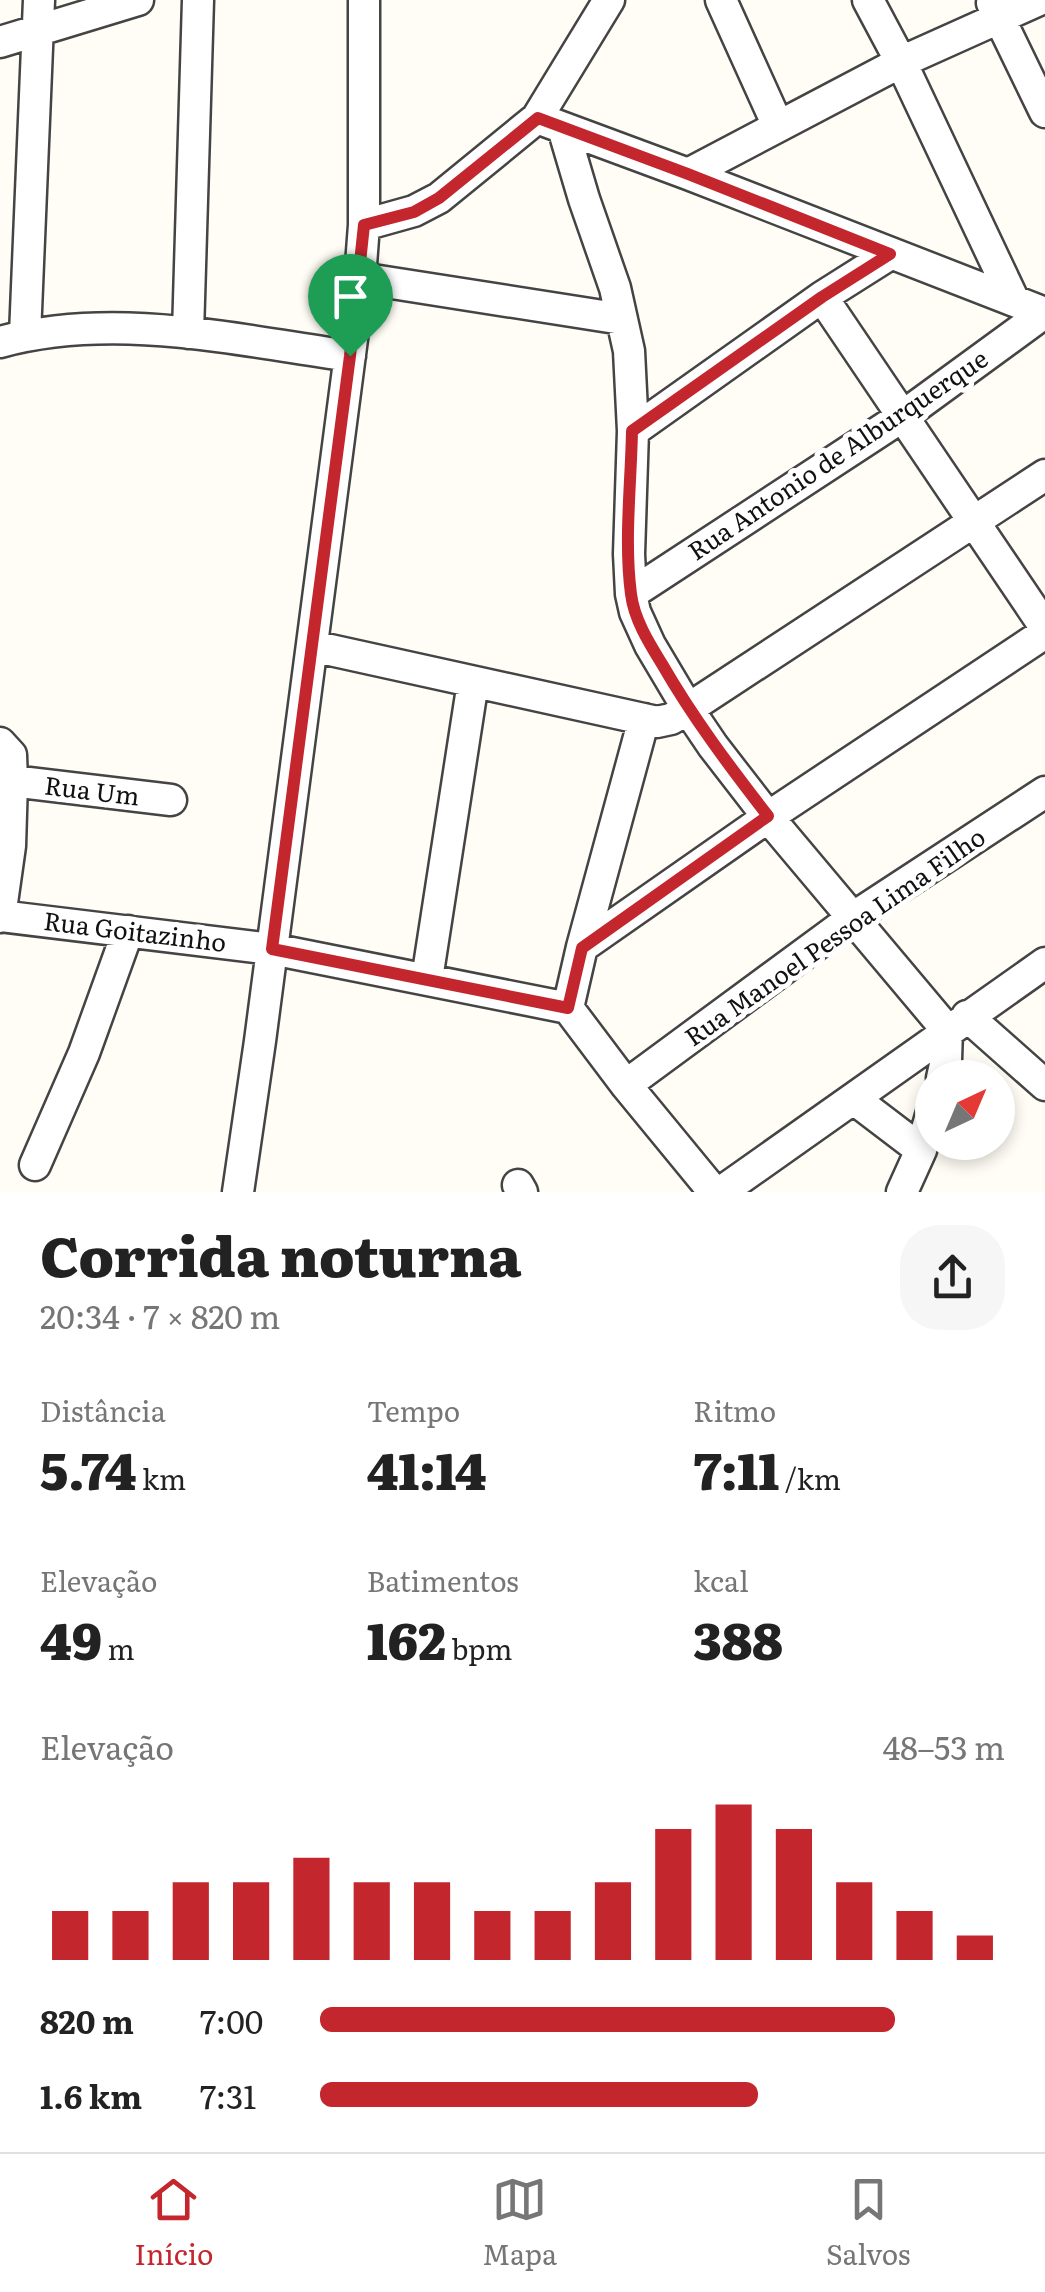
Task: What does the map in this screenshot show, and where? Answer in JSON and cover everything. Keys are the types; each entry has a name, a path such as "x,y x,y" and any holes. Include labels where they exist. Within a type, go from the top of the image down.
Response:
{"street":[{"path":"0,42 38,15 138,0"},
{"path":"188,333 198,0"},
{"path":"238,1192 360,278 364,225 364,0"},
{"path":"364,225 414,212 550,123 609,0"},
{"path":"721,0 778,126"},
{"path":"868,0 1014,301"},
{"path":"688,174 995,9 1039,0"},
{"path":"995,9 1045,112"},
{"path":"38,15 12,339 135,329 350,356"},
{"path":"550,123 1045,313"},
{"path":"550,123 622,319 629,351 631,594 650,645 688,709 768,816 854,918 958,1023 1045,1085"},
{"path":"632,431 822,297 890,254"},
{"path":"360,278 622,319"},
{"path":"582,948 768,816 1045,630 822,297"},
{"name":"Rua Antonio de Alburquerque","path":"631,594 903,416 1045,313"},
{"path":"312,646 644,720 671,719 1045,475"},
{"path":"426,979 473,682"},
{"path":"644,720 568,1008 626,1084 718,1192 1045,963"},
{"path":"0,917 10,846 8,761"},
{"name":"Rua Um","path":"8,761 171,800"},
{"name":"Rua Manoel Pessoa Lima Filho","path":"626,1084 854,918 1045,792"},
{"name":"Rua Goitazinho","path":"0,917 272,949 568,1008"},
{"path":"35,1164 84,1054 128,931"},
{"path":"946,1060 958,1023"},
{"path":"854,1099 915,1145"},
{"path":"902,1192 916,1160"}],"route":[{"path":"538,118 890,254 822,297 632,431 629,554 635,612 688,709 768,816 582,948 568,1008 272,949 350,356 364,225 414,212 439,198 538,118"}]}
